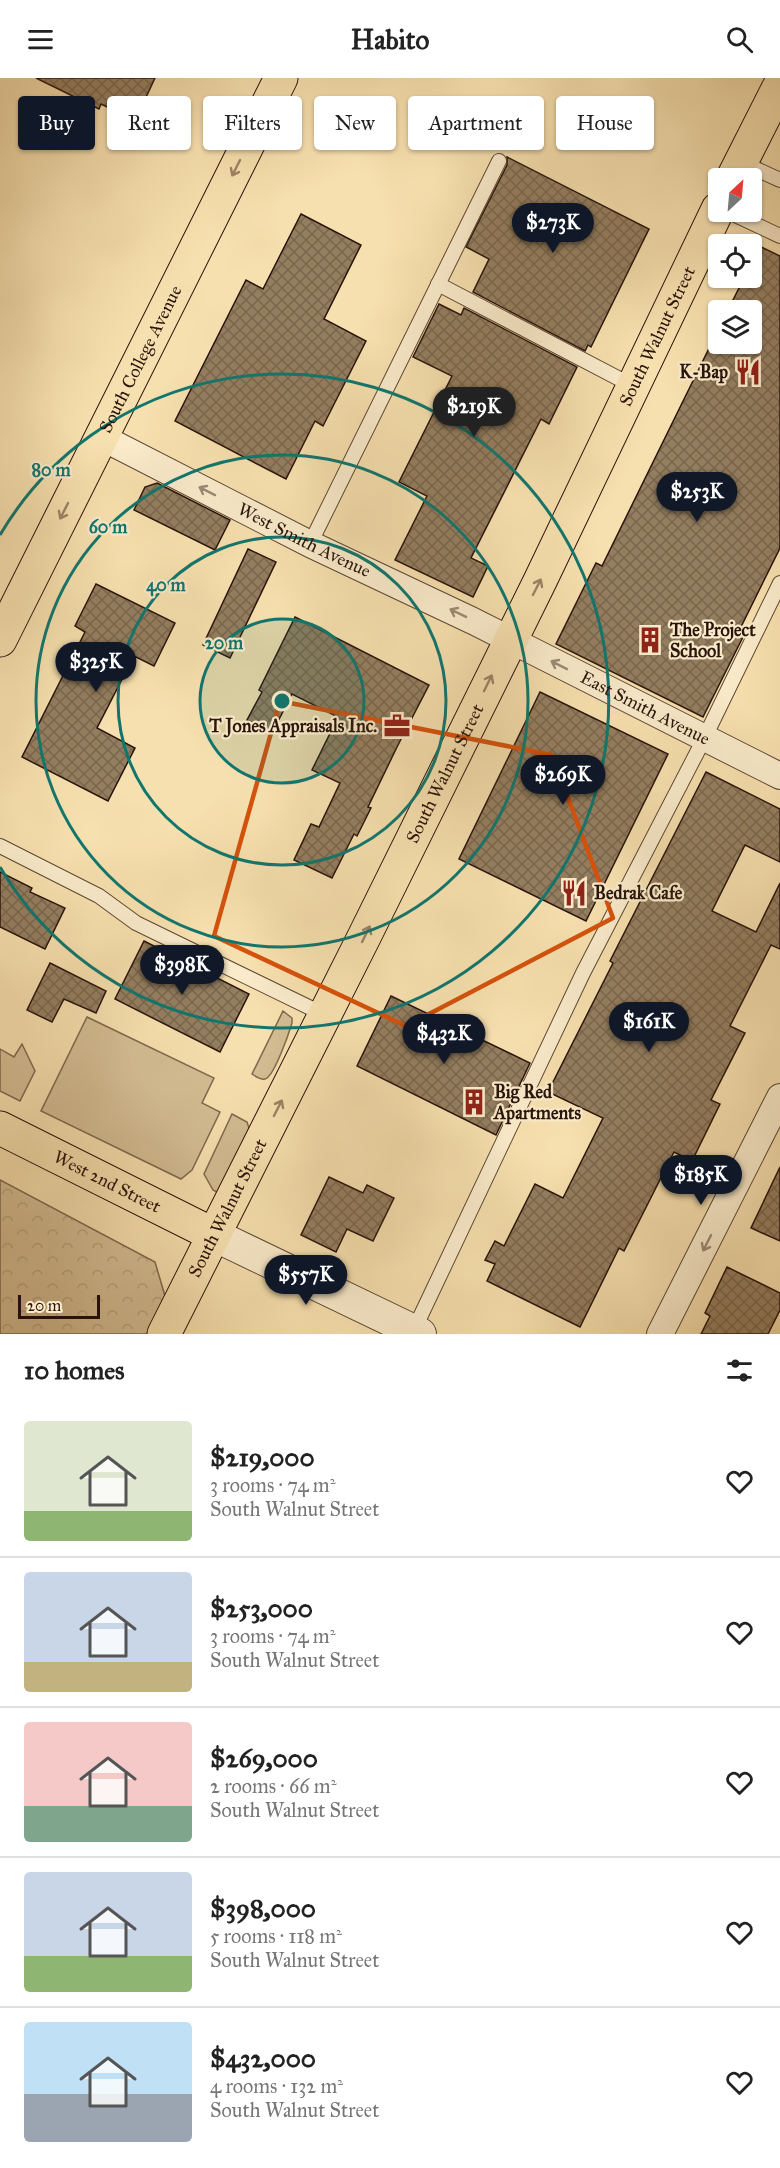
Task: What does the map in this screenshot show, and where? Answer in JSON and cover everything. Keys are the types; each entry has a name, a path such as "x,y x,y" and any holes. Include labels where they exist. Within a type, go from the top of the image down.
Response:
{"main road":[{"name":"South College Avenue","path":"0,640 280,78"},
{"path":"738,168 776,102"},
{"name":"South Walnut Street","path":"164,1334 540,581 712,222"},
{"name":"West 2nd Street","path":"0,1128 214,1235"}],"street":[{"name":"West Smith Avenue","path":"101,437 310,544 510,639"},
{"name":"East Smith Avenue","path":"510,639 780,776"},
{"path":"660,1334 778,1106"},
{"path":"214,1235 415,1333"}],"lane":[{"path":"310,544 499,161"},
{"path":"762,176 780,180"},
{"path":"750,222 780,236"},
{"path":"438,284 633,387"},
{"path":"415,1333 583,973 704,739 780,583"},
{"path":"0,846 99,896 136,923 325,1015"}],"highlighted area":[{"path":"280,701 552,755 613,918 406,1026 214,936"}],"green space":[{"path":"283,1011 292,1018 292,1023 273,1071 265,1079 260,1078 252,1074"},
{"path":"87,1017 214,1078 202,1103 220,1112 192,1170 181,1179 41,1111"},
{"path":"22,1044 35,1071 20,1101 0,1091 0,1049 14,1057"},
{"path":"232,1114 247,1122 249,1128 220,1194 213,1190 204,1174"},
{"path":"0,1180 155,1262 165,1296 147,1334 0,1334"}],"building":[{"path":"36,78 155,78 147,96 107,96 107,107 101,104 99,109 95,107 95,96 73,96"},
{"path":"507,157 649,229 591,347 588,345 585,351 473,292 489,259 466,247 507,165"},
{"path":"301,214 361,245 324,319 366,341 323,426 315,421 286,479 175,421 246,280 263,289"},
{"path":"762,247 780,256 780,548 738,633 744,635 703,717 556,644 596,563 602,566 708,350 708,354 762,354 762,300 733,300 739,288 762,288"},
{"path":"439,304 461,315 464,308 577,367 549,424 541,419 471,558 488,566 473,597 395,560 427,496 399,482 452,376 413,357"},
{"path":"157,483 230,520 215,550 134,510 145,487"},
{"path":"248,549 276,562 230,658 203,645"},
{"path":"96,584 175,623 154,666 134,656 97,728 135,748 108,801 22,757 85,632 75,626"},
{"path":"295,617 429,685 368,807 371,808 357,836 354,834 332,878 294,860 311,824 319,827 340,783 312,770 338,717 292,694 272,733 247,720"},
{"path":"540,692 668,754 586,921 459,859"},
{"path":"706,772 780,809 780,862 745,845 712,911 756,932 780,883 780,949 771,945 730,1026 745,1033 711,1100 720,1104 692,1161 674,1152 624,1251 619,1248 580,1327 487,1281 495,1264 485,1260 495,1241 504,1246 535,1184 563,1198 603,1118 548,1092 613,963 610,961"},
{"path":"0,872 32,888 30,892 65,908 45,949 0,927"},
{"path":"144,941 249,994 220,1052 115,999"},
{"path":"50,963 106,991 96,1013 64,999 52,1022 27,1010"},
{"name":"Big Red Apartments","path":"391,996 530,1063 496,1135 357,1066"},
{"path":"780,1167 780,1241 751,1228"},
{"path":"329,1177 363,1193 367,1185 394,1198 373,1241 347,1229 336,1252 301,1235"},
{"path":"727,1267 780,1293 780,1310 768,1334 701,1334 710,1316 705,1313"}],"place":[{"name":"K-Bap","path":"748,372"},
{"name":"The Project School","path":"650,640"},
{"name":"T Jones Appraisals Inc.","path":"397,726"},
{"name":"Bedrak Cafe","path":"574,893"},
{"name":"Big Red Apartments","path":"474,1102"}]}
